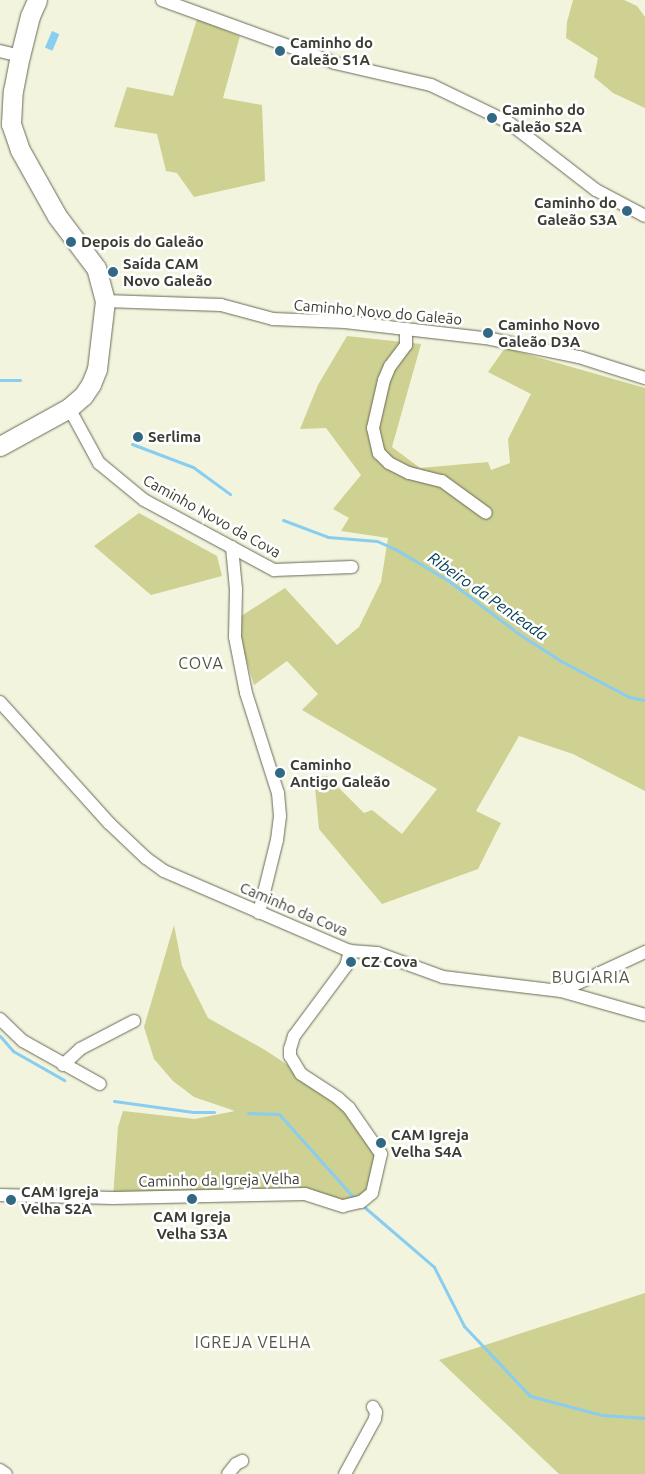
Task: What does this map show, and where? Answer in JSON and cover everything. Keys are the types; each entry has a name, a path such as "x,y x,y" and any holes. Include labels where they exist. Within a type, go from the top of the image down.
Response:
{"main road":[{"path":"0,446 69,408 83,396 91,384 96,369 105,301 96,268 66,231 20,150 6,112 13,91 30,16 37,0"}],"street":[{"path":"162,0 335,63 431,85 508,122 596,190 645,216"},
{"path":"0,51 20,56"},
{"name":"Caminho Novo do Galeão","path":"105,301 221,306 273,319 345,322 530,346 579,357 645,378"},
{"path":"406,329 406,345 390,366 384,380 373,428 379,453 389,463 409,473 442,481 486,513"},
{"name":"Caminho Novo da Cova","path":"69,408 99,463 144,500 277,571 352,567"},
{"path":"232,547 236,589 235,638 248,700 278,793 280,816 277,840 259,912"},
{"name":"Caminho da Cova","path":"0,702 109,823 155,866 350,951 377,953 443,976 561,991 645,1015"},
{"name":"Caminho da Igreja Velha","path":"0,1195 113,1198 305,1194 343,1206 362,1202 372,1193 377,1180 381,1154 360,1124 338,1098 301,1074 290,1056 294,1036 346,966 350,951"},
{"path":"561,991 645,952"},
{"path":"0,1019 23,1042 100,1084"},
{"path":"63,1065 80,1049 134,1021"},
{"path":"345,1474 375,1419 376,1412 373,1407"},
{"path":"228,1474 236,1464 242,1461"},
{"path":"0,1470 6,1474"}],"green space":[{"path":"573,0 624,0 637,6 645,17 645,108 613,93 594,77 598,58 566,38 567,22"},
{"path":"197,19 240,36 223,98 262,105 265,181 194,197 177,173 166,171 157,134 114,127 127,87 173,96"},
{"path":"347,336 421,344 392,447 420,468 488,462 491,470 510,463 508,439 531,394 488,372 505,348 645,388 645,791 573,754 519,736 476,811 501,823 478,869 382,904 319,829 314,777 327,776 364,813 372,810 402,834 437,789 302,710 318,694 287,661 254,685 240,640 241,616 285,588 337,645 359,627 381,582 388,538 341,531 349,518 333,509 361,475 326,428 300,429 318,385"},
{"path":"139,513 217,556 222,576 151,595 94,546"},
{"path":"174,925 182,966 208,1018 265,1050 338,1098 381,1154 361,1202 305,1194 113,1198 118,1127 123,1111 195,1119 235,1111 194,1097 173,1081 154,1059 144,1027"},
{"path":"645,1293 645,1474 559,1474 439,1360"}],"water":[{"path":"52,31 59,34 52,51 45,48"}],"waterway":[{"name":"Ribeiro da Penteada","path":"0,380 20,380"},
{"name":"Ribeiro da Penteada","path":"132,444 193,467 230,494"},
{"name":"Ribeiro da Penteada","path":"283,520 328,537 377,541 397,550 449,581 519,634 561,661 629,697 645,700"},
{"name":"Ribeiro da Penteada","path":"0,1036 13,1051 64,1080"},
{"name":"Ribeiro da Penteada","path":"114,1101 193,1112 214,1112"},
{"name":"Ribeiro da Penteada","path":"248,1113 279,1114 356,1200"},
{"name":"Ribeiro da Penteada","path":"362,1205 434,1267 464,1326 530,1396 602,1415 645,1418"}],"place":[{"name":"Caminho do Galeão S1A","path":"280,51"},
{"name":"Caminho do Galeão S2A","path":"492,118"},
{"name":"Caminho do Galeão S3A","path":"627,211"},
{"name":"Depois do Galeão","path":"71,242"},
{"name":"Saída CAM Novo Galeão","path":"113,272"},
{"name":"Caminho Novo Galeão D3A","path":"488,333"},
{"name":"Serlima","path":"138,437"},
{"name":"Caminho Antigo Galeão","path":"280,773"},
{"name":"CZ Cova","path":"351,962"},
{"name":"CAM Igreja Velha S4A","path":"381,1143"},
{"name":"CAM Igreja Velha S3A","path":"192,1199"},
{"name":"CAM Igreja Velha S2A","path":"11,1200"}],"district":[{"name":"COVA","path":"201,663"},
{"name":"BUGIARIA","path":"591,977"},
{"name":"IGREJA VELHA","path":"253,1342"}]}
